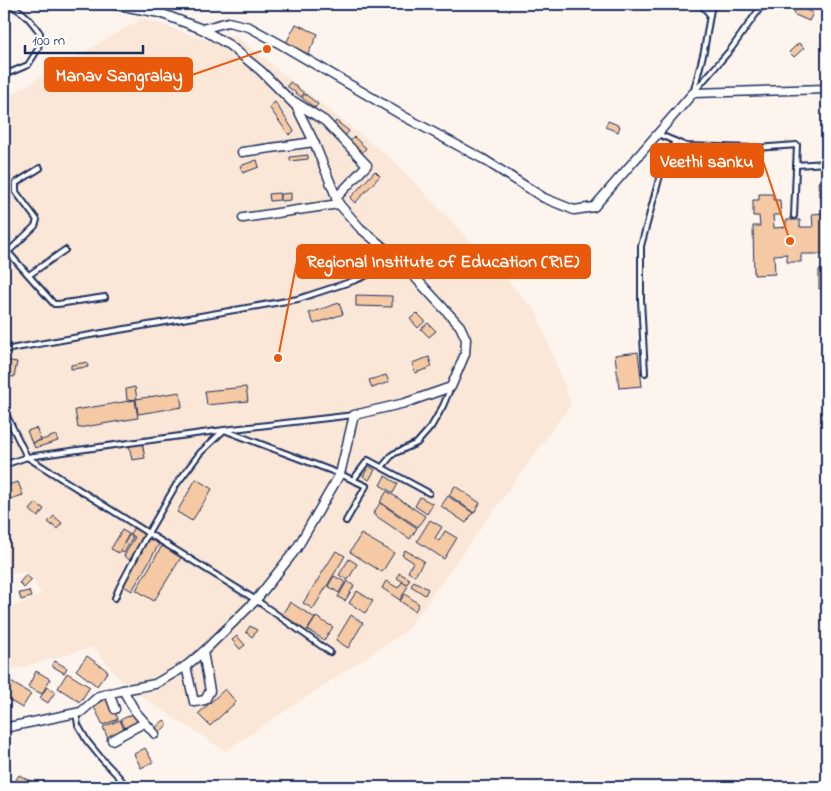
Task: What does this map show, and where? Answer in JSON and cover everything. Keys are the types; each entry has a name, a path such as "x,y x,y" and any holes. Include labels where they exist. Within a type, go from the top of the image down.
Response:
{"street":[{"path":"4,728 81,712 98,696 156,684 186,666 256,600 297,548 340,474 354,415 405,403 451,387 465,354 466,339 460,326 400,261 360,228 338,201 314,142 296,106 290,99 229,45 202,29 158,13 111,4"},
{"path":"158,4 158,13"},
{"path":"202,29 228,22 249,27 405,117 483,159 544,198 574,210 594,207 693,93 827,89"},
{"path":"243,218 338,201 367,165 324,121 290,99"},
{"path":"242,152 314,142"},
{"path":"186,666 194,702 205,700 210,691 203,652"},
{"path":"123,690 135,711 155,734"},
{"path":"109,693 115,709"},
{"path":"112,740 144,723"}],"lane":[{"path":"4,75 28,65 38,48 40,33 22,11 8,4"},
{"path":"701,4 710,15"},
{"path":"693,93 704,51 712,4"},
{"path":"693,93 731,49 763,4"},
{"path":"658,134 686,146 756,148 797,145 794,216"},
{"path":"645,373 641,300 641,246 662,168 675,141"},
{"path":"796,165 827,162"},
{"path":"4,256 35,226 37,220 16,192 16,183 40,168"},
{"path":"29,276 65,250"},
{"path":"8,252 54,304 104,298"},
{"path":"4,350 298,299 356,280 400,261"},
{"path":"382,467 393,454 417,443 431,427 444,406 451,387"},
{"path":"4,410 27,457 256,600 330,652"},
{"path":"4,465 27,457 224,430 354,415"},
{"path":"224,430 340,474 366,486 346,521"},
{"path":"115,598 148,533 176,485 200,453 224,430"},
{"path":"353,480 368,460 429,493"},
{"path":"76,713 78,725 87,741 119,776 126,787"}],"shaded area":[{"path":"143,18 209,41 217,32 238,38 394,161 536,311 571,404 406,631 225,751 120,680 94,647 4,672 4,611 41,594 28,572 4,574 4,99"}],"building":[{"path":"797,6 813,13 809,21 793,14"},
{"path":"296,24 318,34 308,54 286,43"},
{"path":"799,43 804,48 794,57 789,52"},
{"path":"290,82 304,93 301,97 287,86"},
{"path":"305,94 318,104 315,108 302,98"},
{"path":"275,102 294,131 289,135 269,107"},
{"path":"336,121 349,131 345,136 333,125"},
{"path":"608,121 620,126 618,132 605,127"},
{"path":"354,137 366,148 362,153 350,141"},
{"path":"308,155 308,159 290,161 290,157"},
{"path":"257,160 259,167 243,173 240,166"},
{"path":"375,171 380,176 355,203 350,198"},
{"path":"824,174 827,174 827,288 819,289 819,270 826,270 826,254 801,254 801,262 787,262 787,254 774,255 775,274 754,275 753,226 760,226 759,216 753,216 753,200 759,200 759,194 773,194 773,200 780,200 781,215 773,215 774,228 786,227 786,220 800,220 800,227 813,227 812,214 825,213 824,196 819,196 818,182 824,182"},
{"path":"279,193 280,200 270,201 269,194"},
{"path":"291,193 291,200 281,201 281,194"},
{"path":"356,295 392,296 392,307 356,306"},
{"path":"339,303 343,314 314,324 309,313"},
{"path":"417,313 425,321 418,328 410,319"},
{"path":"428,323 436,331 429,337 421,329"},
{"path":"638,352 642,386 619,388 615,355"},
{"path":"429,357 432,367 415,373 412,363"},
{"path":"4,360 17,362 14,377 4,376"},
{"path":"87,362 88,367 71,369 71,365"},
{"path":"386,375 389,382 372,388 369,380"},
{"path":"135,387 137,399 127,400 126,389"},
{"path":"246,387 248,401 207,405 205,391"},
{"path":"180,392 182,407 138,414 136,399"},
{"path":"135,400 138,418 78,428 75,410"},
{"path":"36,428 41,440 32,443 27,431"},
{"path":"56,435 58,441 35,448 33,443"},
{"path":"142,442 145,458 132,460 129,444"},
{"path":"369,466 375,470 369,480 363,476"},
{"path":"385,476 398,484 393,493 380,485"},
{"path":"196,479 212,489 192,521 177,512"},
{"path":"18,482 23,495 4,501 4,486"},
{"path":"455,486 480,503 474,513 449,495"},
{"path":"387,491 425,516 418,527 380,502"},
{"path":"448,496 473,513 466,523 441,506"},
{"path":"420,497 433,504 427,514 415,506"},
{"path":"36,503 44,509 38,517 30,510"},
{"path":"380,503 417,528 410,539 373,514"},
{"path":"54,516 62,523 57,529 48,522"},
{"path":"430,520 442,527 435,538 439,541 445,531 457,538 444,559 417,541"},
{"path":"134,527 145,533 130,560 124,556 135,537 130,534"},
{"path":"122,530 129,534 119,553 111,549"},
{"path":"361,534 394,553 382,572 350,552"},
{"path":"129,535 133,537 124,553 120,551"},
{"path":"149,539 159,544 132,591 122,585"},
{"path":"163,544 182,556 154,601 136,590"},
{"path":"405,550 424,561 415,576 408,572 413,562 402,555"},
{"path":"336,551 345,556 313,609 303,603"},
{"path":"349,559 357,564 348,580 339,575"},
{"path":"399,573 410,579 407,584 397,578"},
{"path":"26,575 32,580 24,588 19,583"},
{"path":"334,576 345,582 339,593 328,586"},
{"path":"347,581 354,586 345,601 338,597"},
{"path":"386,581 398,588 402,582 408,586 400,600 382,588"},
{"path":"414,581 428,589 425,595 411,586"},
{"path":"29,591 31,597 21,600 19,593"},
{"path":"357,591 373,601 365,613 349,603"},
{"path":"405,594 419,604 415,611 400,601"},
{"path":"290,602 315,618 306,632 281,616"},
{"path":"351,615 363,623 348,648 336,640"},
{"path":"316,617 333,627 324,640 308,630"},
{"path":"250,626 257,630 252,637 246,632"},
{"path":"237,636 245,645 240,649 232,640"},
{"path":"87,656 108,671 97,686 76,670"},
{"path":"55,661 67,668 64,673 52,666"},
{"path":"36,671 50,679 42,694 28,687"},
{"path":"67,673 90,687 80,702 58,688"},
{"path":"9,681 31,694 22,708 4,697 4,690"},
{"path":"47,687 55,692 48,703 40,698"},
{"path":"225,689 236,702 210,726 198,714"},
{"path":"108,698 118,719 103,725 93,705"},
{"path":"135,713 139,721 124,728 120,720"},
{"path":"120,720 125,731 108,739 103,727"},
{"path":"164,720 168,724 158,734 154,729"},
{"path":"145,748 153,762 141,768 134,754"},
{"path":"19,775 42,787 18,787 13,785"}],"place":[{"name":"Manav Sangralay","path":"267,49"},
{"name":"Veethi sanku","path":"790,241"},
{"name":"Regional Institute of Education (RIE)","path":"278,358"}]}
